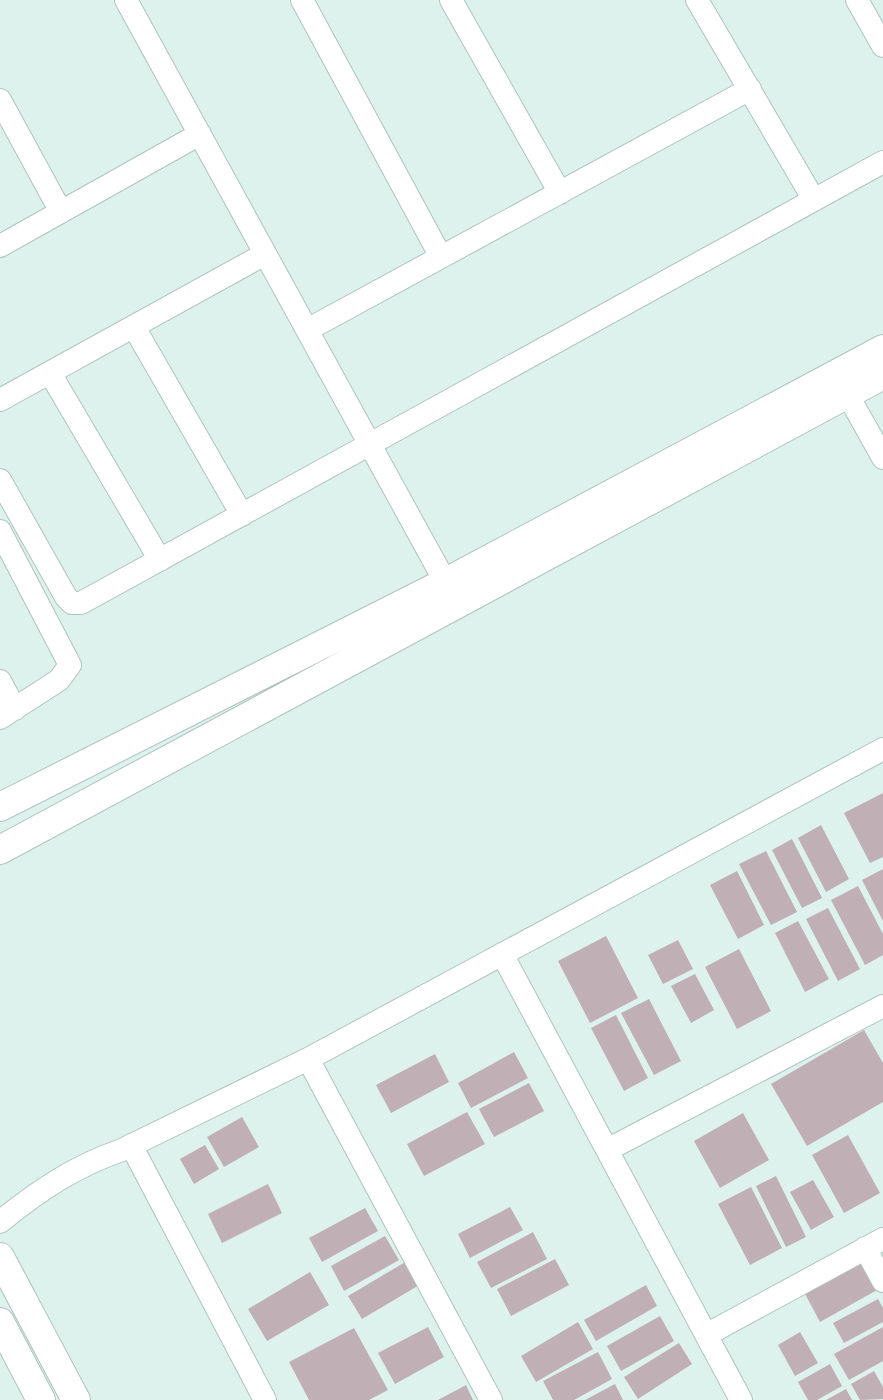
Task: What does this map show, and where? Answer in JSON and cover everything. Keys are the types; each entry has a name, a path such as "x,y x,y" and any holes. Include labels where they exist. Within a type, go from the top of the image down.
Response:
{"street":[{"path":"126,0 451,593"},
{"path":"302,0 441,257"},
{"path":"451,0 560,193"},
{"path":"697,0 814,200"},
{"path":"857,0 883,46"},
{"path":"307,330 750,89"},
{"path":"0,100 61,212"},
{"path":"0,246 200,134"},
{"path":"0,480 66,597 72,603 81,603 883,162"},
{"path":"0,400 265,254"},
{"path":"134,327 242,515"},
{"path":"0,850 451,593 856,380 883,349"},
{"path":"50,373 160,560"},
{"path":"856,380 883,427"},
{"path":"856,380 883,458"},
{"path":"0,531 70,665 59,680 8,713 0,681"},
{"path":"0,807 451,593"},
{"path":"0,1222 48,1184 92,1160 126,1148 308,1059 883,749"},
{"path":"502,954 741,1400"},
{"path":"607,1150 883,1006"},
{"path":"308,1059 491,1400"},
{"path":"126,1148 265,1400"},
{"path":"706,1335 874,1244 883,1281"},
{"path":"0,1257 76,1400"},
{"path":"0,1322 41,1400"}],"building":[{"path":"883,793 883,857 870,863 844,813"},
{"path":"821,825 849,879 826,892 798,838"},
{"path":"792,839 822,898 802,908 772,850"},
{"path":"766,851 797,912 771,925 739,864"},
{"path":"883,869 883,921 862,880"},
{"path":"737,871 764,925 738,939 710,885"},
{"path":"858,886 883,934 883,955 865,965 831,900"},
{"path":"828,908 860,969 838,981 806,919"},
{"path":"798,921 829,979 805,992 775,933"},
{"path":"606,936 638,998 590,1023 558,961"},
{"path":"678,940 693,969 663,984 648,955"},
{"path":"739,949 771,1011 737,1029 705,967"},
{"path":"695,974 714,1010 691,1023 671,986"},
{"path":"649,999 681,1061 654,1075 621,1013"},
{"path":"616,1015 648,1078 624,1091 591,1028"},
{"path":"864,1030 883,1063 883,1102 807,1146 771,1084"},
{"path":"514,1052 528,1078 471,1108 458,1083"},
{"path":"435,1054 449,1082 391,1113 376,1085"},
{"path":"529,1083 544,1111 494,1137 479,1109"},
{"path":"467,1112 485,1144 424,1176 407,1144"},
{"path":"743,1113 769,1160 720,1188 694,1141"},
{"path":"242,1117 259,1147 224,1167 207,1137"},
{"path":"848,1135 880,1193 844,1213 812,1155"},
{"path":"205,1145 219,1169 194,1184 180,1159"},
{"path":"776,1176 806,1237 786,1247 756,1186"},
{"path":"813,1180 834,1217 811,1230 790,1192"},
{"path":"268,1184 282,1213 222,1243 208,1214"},
{"path":"751,1187 782,1248 750,1265 718,1204"},
{"path":"510,1207 523,1230 470,1258 458,1234"},
{"path":"365,1208 378,1231 322,1262 309,1238"},
{"path":"533,1232 547,1259 491,1288 477,1262"},
{"path":"385,1236 399,1260 344,1291 331,1266"},
{"path":"555,1259 569,1285 511,1316 497,1289"},
{"path":"407,1261 421,1284 362,1319 348,1296"},
{"path":"861,1261 877,1290 820,1322 804,1292"},
{"path":"310,1272 329,1305 267,1341 248,1309"},
{"path":"646,1285 657,1306 596,1341 584,1320"},
{"path":"878,1299 883,1308 883,1322 844,1343 833,1323"},
{"path":"660,1316 674,1341 621,1371 607,1346"},
{"path":"578,1322 593,1349 536,1382 521,1356"},
{"path":"428,1327 444,1357 395,1384 378,1353"},
{"path":"883,1327 883,1361 849,1380 834,1354"},
{"path":"354,1328 388,1390 369,1400 309,1400 289,1362"},
{"path":"800,1332 818,1363 795,1376 778,1345"},
{"path":"679,1343 692,1364 638,1399 624,1377"},
{"path":"598,1352 612,1379 574,1400 553,1400 543,1381"},
{"path":"830,1364 842,1386 817,1400 808,1400 798,1382"},
{"path":"874,1371 883,1387 883,1399 860,1400 851,1384"},
{"path":"615,1384 623,1400 585,1400"},
{"path":"466,1385 473,1400 438,1400"},
{"path":"846,1389 852,1400 826,1400"}]}
